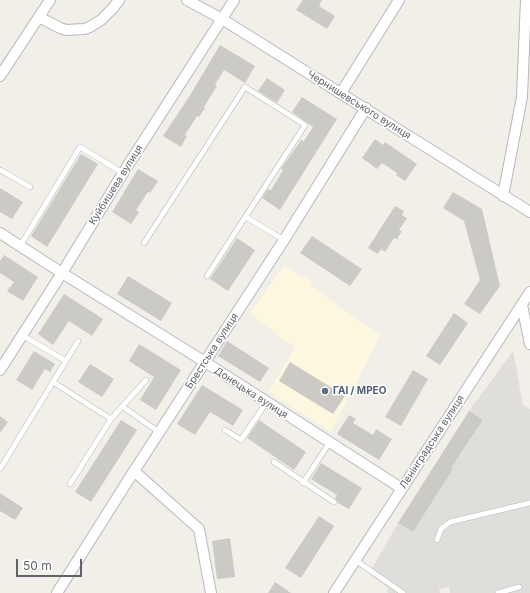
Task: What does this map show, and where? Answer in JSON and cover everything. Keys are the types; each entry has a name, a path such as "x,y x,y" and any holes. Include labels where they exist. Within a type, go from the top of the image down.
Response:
{"street":[{"path":"0,76 50,0"},
{"path":"39,16 60,28 72,31 84,29 101,20 119,0"},
{"name":"Чернишевського вулиця","path":"187,0 222,19 341,92 530,212"},
{"name":"Куйбишева вулиця","path":"0,370 3,359 22,335 62,273 123,172 234,0"},
{"path":"341,92 399,0"},
{"path":"503,196 522,98 526,0"},
{"name":"Брестська вулиця","path":"57,593 159,432 284,240 366,108"},
{"name":"Донецька вулиця","path":"0,233 401,488"},
{"name":"Ленінградська вулиця","path":"334,593 530,292"},
{"path":"522,305 530,344"},
{"path":"134,471 199,529 211,593"}],"lane":[{"path":"144,243 244,87 305,125 207,276"},
{"path":"20,246 80,147 123,172"},
{"path":"0,170 30,187"},
{"path":"246,217 284,240"},
{"path":"22,335 66,361"},
{"path":"0,469 78,341"},
{"path":"70,484 111,419 146,380"},
{"path":"54,382 111,419"},
{"path":"225,430 241,440 266,403"},
{"path":"123,407 159,432"},
{"path":"303,483 330,442"},
{"path":"274,462 303,483 334,502"},
{"path":"437,540 441,528 450,522 530,504"},
{"path":"355,560 403,593"},
{"path":"498,593 519,587"}],"shaded area":[{"path":"284,266 311,281 310,285 380,336 331,432 269,392 295,348 250,313"},
{"path":"513,351 523,405 530,409 530,593 450,593 449,587 439,589 440,593 388,593 387,587 369,574 398,523 413,532 453,469 446,464 456,461 483,420 469,411"}],"building":[{"path":"303,0 322,0 319,6 335,16 327,29 296,10"},
{"path":"220,45 255,66 245,83 224,70 215,85 217,86 204,107 205,108 199,117 197,116 185,135 187,136 181,147 163,136 189,97"},
{"path":"267,78 285,90 277,103 258,91"},
{"path":"302,97 337,119 280,210 262,198 268,189 271,190 283,170 281,169 301,140 304,141 313,127 292,112"},
{"path":"375,139 383,145 385,142 417,164 405,181 396,175 397,173 382,163 377,169 362,158"},
{"path":"81,154 98,164 47,247 31,236"},
{"path":"138,169 158,181 150,193 148,192 136,210 139,212 131,224 112,212"},
{"path":"0,188 23,202 12,219 0,212"},
{"path":"453,192 482,209 500,286 480,314 464,304 480,280 464,221 443,208"},
{"path":"395,206 404,211 402,215 407,218 399,230 402,231 397,239 394,238 385,252 381,249 378,254 368,248"},
{"path":"312,236 362,269 350,286 300,253"},
{"path":"237,238 255,250 228,291 210,279"},
{"path":"4,255 38,277 23,301 7,291 14,282 0,273 0,261"},
{"path":"128,276 172,303 161,321 117,294"},
{"path":"64,294 103,319 92,336 69,321 53,345 38,334"},
{"path":"454,313 468,323 440,365 426,356"},
{"path":"227,341 269,368 260,382 218,356"},
{"path":"139,344 181,370 156,410 140,400 154,377 129,361"},
{"path":"34,351 55,364 50,372 45,369 32,390 16,380"},
{"path":"290,362 345,396 333,414 279,381"},
{"path":"90,364 114,379 102,397 78,382"},
{"path":"413,370 428,379 401,426 385,417"},
{"path":"202,385 243,410 233,426 210,412 195,435 177,424"},
{"path":"469,411 483,420 451,468 453,469 413,532 398,523"},
{"path":"349,415 356,419 353,423 373,435 376,429 392,439 379,460 337,434"},
{"path":"0,416 8,422 0,433"},
{"path":"121,420 137,430 91,502 75,492"},
{"path":"259,420 306,452 294,470 247,438"},
{"path":"321,463 362,488 349,509 338,503 335,498 337,495 311,479"},
{"path":"0,493 23,508 15,520 0,511"},
{"path":"319,516 334,526 301,578 285,568"},
{"path":"230,538 235,577 217,579 212,541"},
{"path":"275,582 291,593 268,593"}],"place":[{"name":"ГАІ / МРЕО","path":"325,391"}]}
